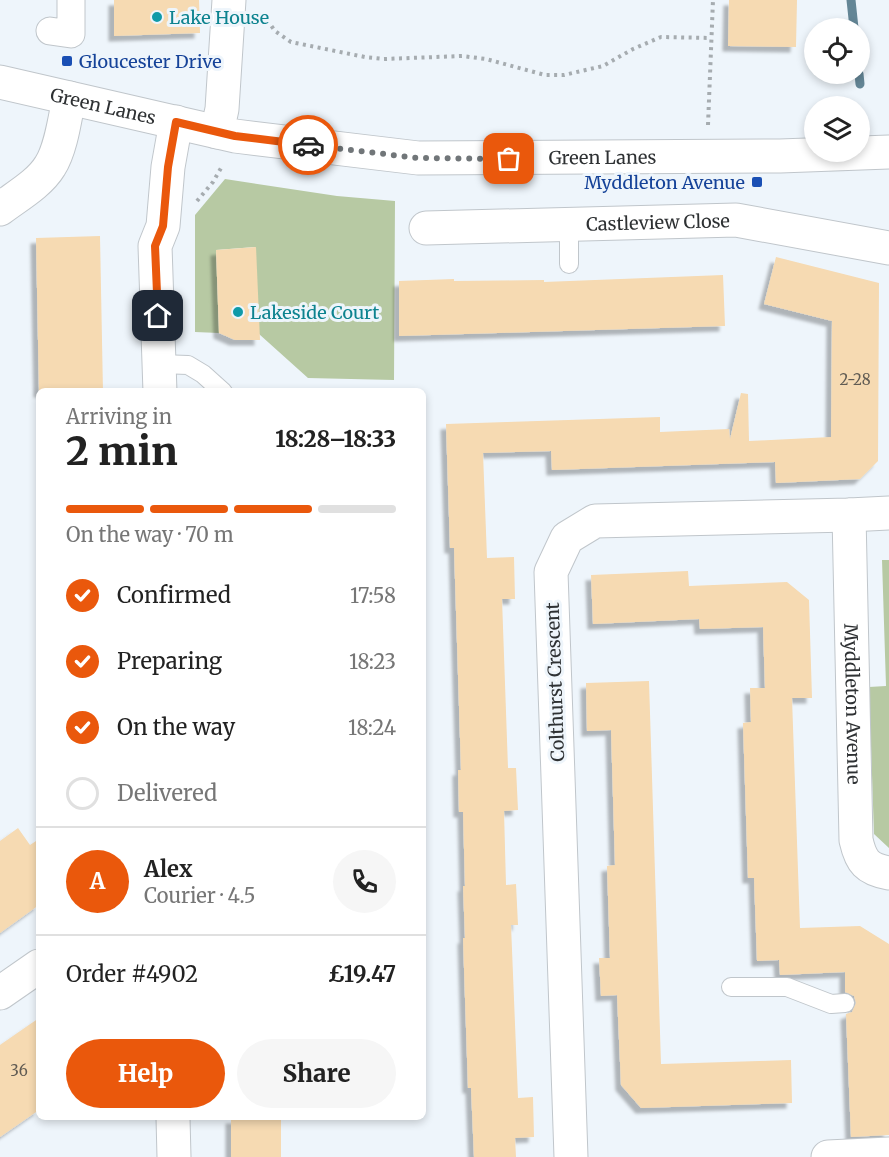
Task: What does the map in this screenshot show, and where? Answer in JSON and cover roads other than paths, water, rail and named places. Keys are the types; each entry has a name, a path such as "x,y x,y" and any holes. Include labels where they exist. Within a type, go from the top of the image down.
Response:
{"street":[{"path":"50,30 71,34 71,0"},
{"path":"217,132 222,109 229,10"},
{"name":"Green Lanes","path":"0,82 217,132 418,158 768,156 889,152"},
{"path":"0,209 34,184 51,165 69,98"},
{"path":"160,378 155,246 163,226 168,167 176,122"},
{"name":"Castleview Close","path":"426,228 736,220 889,248"},
{"name":"Colthurst Crescent","path":"571,1157 551,572 567,538 595,521 889,513"},
{"name":"Myddleton Avenue","path":"849,515 856,840 859,855 868,866 889,873"},
{"path":"0,993 36,968"},
{"path":"173,1120 174,1157"},
{"path":"828,1157 889,1155"}],"lane":[{"path":"569,225 569,264"},
{"path":"160,378 188,365 203,374 219,388"},
{"path":"731,987 787,987 831,1004 845,1003"}],"waterway":[{"path":"851,0 853,18"}],"place":[{"name":"Lake House","path":"157,17"},
{"name":"Gloucester Drive","path":"67,61"},
{"name":"Myddleton Avenue","path":"757,182"},
{"name":"Lakeside Court","path":"238,312"}]}
